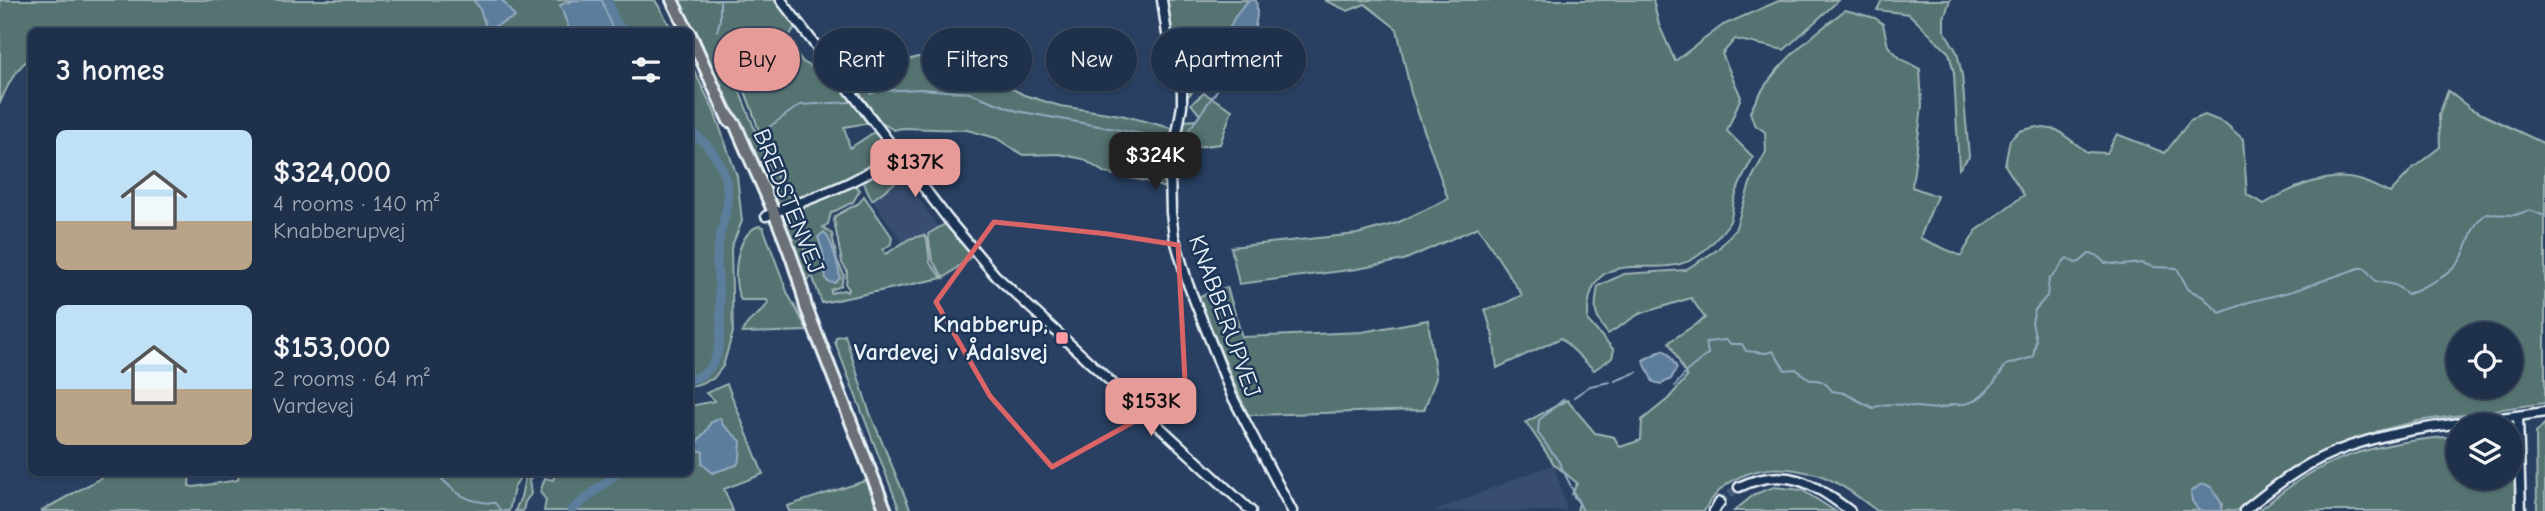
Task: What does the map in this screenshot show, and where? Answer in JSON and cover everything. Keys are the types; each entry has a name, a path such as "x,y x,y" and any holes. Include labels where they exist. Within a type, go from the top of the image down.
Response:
{"highway":[{"name":"BREDSTENVEJ","path":"672,0 686,28"},
{"name":"BREDSTENVEJ","path":"693,42 802,289 806,307 886,511"}],"street":[{"path":"781,0 963,238 995,275 1251,511"},
{"name":"KNABBERUPVEJ","path":"1162,0 1167,34 1182,91 1170,173 1174,236 1188,284 1233,396 1292,511"},
{"path":"769,215 856,181 897,153"},
{"path":"2523,415 2545,412"},
{"path":"2244,511 2308,465 2344,449 2410,431 2446,426"},
{"path":"1740,487 1773,477 1796,479 1819,488 1850,511"},
{"path":"2520,490 2521,511"},
{"path":"1714,511 1720,502"}],"highlighted area":[{"path":"994,222 1108,234 1178,245 1185,381 1135,421 1052,467 990,396 936,302"}],"shaded area":[{"path":"473,0 502,0 515,17 486,28 479,7"},
{"path":"575,0 602,0 612,28 569,28 560,5"},
{"path":"1249,0 1256,0 1255,28 1230,28 1240,9"},
{"path":"904,177 939,228 903,243 872,200"},
{"path":"824,232 832,246 838,267 840,278 835,283 826,279 823,252 818,237"},
{"path":"1663,350 1668,353 1677,368 1671,379 1661,384 1653,382 1643,360"},
{"path":"720,418 723,425 741,441 740,458 737,465 712,473 702,463 703,452 697,450 697,446 710,423"},
{"path":"1554,464 1567,511 1434,511"},
{"path":"2205,484 2211,487 2222,504 2221,511 2199,511 2192,501 2191,492"}],"green space":[{"path":"0,0 655,0 671,28 28,28 28,60 12,78 0,103"},
{"path":"679,0 774,0 796,25 794,28 714,28 714,71"},
{"path":"1167,0 1249,0 1240,9 1230,28 1171,28"},
{"path":"1324,0 1653,0 1659,25 1675,61 1723,25 1781,0 1839,0 1784,50 1735,39 1722,54 1741,97 1727,131 1753,157 1734,200 1730,220 1703,252 1683,263 1612,270 1599,279 1590,295 1588,321 1614,350 1612,358 1594,370 1561,338 1497,368 1493,336 1485,309 1498,307 1522,295 1478,227 1404,260 1357,269 1239,284 1231,247 1357,234 1397,223 1448,199 1411,93 1397,29 1365,4 1348,11"},
{"path":"1882,0 1950,0 1944,18 1944,30 1957,52 1962,75 1969,157 1959,169 1954,73 1949,53 1909,14 1877,10"},
{"path":"1845,10 1875,18 1883,24 1888,46 1901,59 1920,69 1922,106 1912,187 1937,196 1920,238 1961,256 1976,231 2024,195 2005,165 2010,140 2019,131 2036,127 2057,130 2087,152 2107,153 2117,134 2165,153 2190,121 2205,115 2225,123 2243,139 2247,195 2264,204 2286,192 2322,179 2359,180 2390,193 2412,169 2440,147 2439,115 2448,91 2471,109 2545,144 2545,403 2474,413 2446,413 2446,417 2378,431 2310,458 2283,474 2236,511 1877,511 1844,487 1820,475 1772,469 1733,480 1722,488 1704,511 1577,511 1579,503 1572,494 1577,483 1554,464 1526,422 1567,400 1595,433 1614,437 1620,447 1641,440 1642,420 1668,399 1687,377 1669,342 1705,318 1691,298 1639,314 1608,334 1596,312 1598,286 1624,274 1685,270 1717,250 1735,230 1752,178 1766,152 1765,132 1754,124 1750,112 1768,82 1804,43"},
{"path":"922,57 922,91 1016,91 1060,106 1121,115 1175,129 1164,188 1146,181 1105,173 1083,159 1059,154 1023,155 996,138 967,130 894,130 882,123 858,91 908,91 908,60"},
{"path":"800,58 812,67 814,65 814,91 844,91 867,123 844,127 850,148 876,131 887,148 869,167 858,174 796,200 769,159 745,91 800,91"},
{"path":"693,68 714,111 737,176 742,221 731,248 733,332 723,366 713,379 693,386"},
{"path":"724,91 739,91 769,165 791,202 779,204 769,190"},
{"path":"1204,93 1232,110 1220,144 1181,149 1184,121 1196,120 1200,115 1191,104"},
{"path":"895,162 901,164 911,179 907,182 903,177 872,200 863,181"},
{"path":"855,185 860,190 853,202 831,213 828,224 823,227 832,234 837,260 844,275 841,286 831,290 831,293 844,290 847,292 849,289 846,285 847,271 842,263 835,216 859,203 864,196 892,237 891,244 883,250 886,254 909,239 924,235 930,263 942,278 822,303 812,275 798,207"},
{"path":"794,209 811,277 808,281 804,281 784,220"},
{"path":"945,224 949,225 973,255 944,278 932,260 928,234"},
{"path":"763,227 788,294 808,331 742,333 747,324 768,303 767,300 741,300 736,282 740,248 751,230"},
{"path":"1227,287 1242,337 1362,332 1428,320 1436,378 1424,410 1250,415 1198,297"},
{"path":"845,335 869,411 911,511 900,511 835,342 836,337"},
{"path":"727,384 763,474 724,489 733,511 544,511 546,500 540,492 545,478 553,480 554,476 693,476 693,405 715,401 706,393"},
{"path":"2545,423 2545,511 2537,511 2536,433"},
{"path":"2446,437 2446,490 2516,490 2518,511 2258,511 2298,481 2335,461 2375,448"},
{"path":"105,476 190,476 189,486 194,487 238,480 238,476 520,476 514,488 509,511 41,511"},
{"path":"522,476 533,476 529,480 531,494 523,511 515,511 521,497 525,478"},
{"path":"868,480 880,511 789,511 787,506"},
{"path":"1774,487 1802,490 1835,511 1734,511 1755,494"}],"waterway":[{"path":"608,0 615,21 621,28"},
{"path":"718,28 720,0"},
{"path":"870,94 878,91 922,89 970,93 1017,111 1164,138"},
{"path":"1186,134 1217,91"},
{"path":"769,127 800,105 850,102"},
{"path":"693,134 719,162 728,194 717,251 721,328 719,346 714,362 705,373 693,378"},
{"path":"1675,386 1687,371 1708,354 1706,342 1725,340 1731,344 1742,344 1746,351 1773,351 1785,370 1796,369 1810,380 1820,381 1832,391 1844,393 1873,408 1893,404 1933,408 1962,404 1984,394 2006,365 2033,357 2036,340 2032,322 2035,310 2047,296 2049,279 2067,258 2075,263 2089,254 2096,255 2105,263 2141,263 2154,267 2177,268 2188,289 2203,297 2220,313 2359,268 2365,268 2375,281 2395,285 2408,294 2452,270 2462,257 2477,223 2486,214 2515,215 2530,210 2545,216"},
{"path":"1615,381 1637,372"},
{"path":"1574,397 1590,386 1610,382"},
{"path":"1564,399 1539,420 1538,433 1559,462 1583,511"},
{"path":"439,476 469,499 495,503 501,511"},
{"path":"571,511 613,476"}],"tunnel":[{"path":"1720,502 1739,487"}],"place":[{"name":"Knabberup, Vardevej v Ådalsvej","path":"1062,338"}]}
